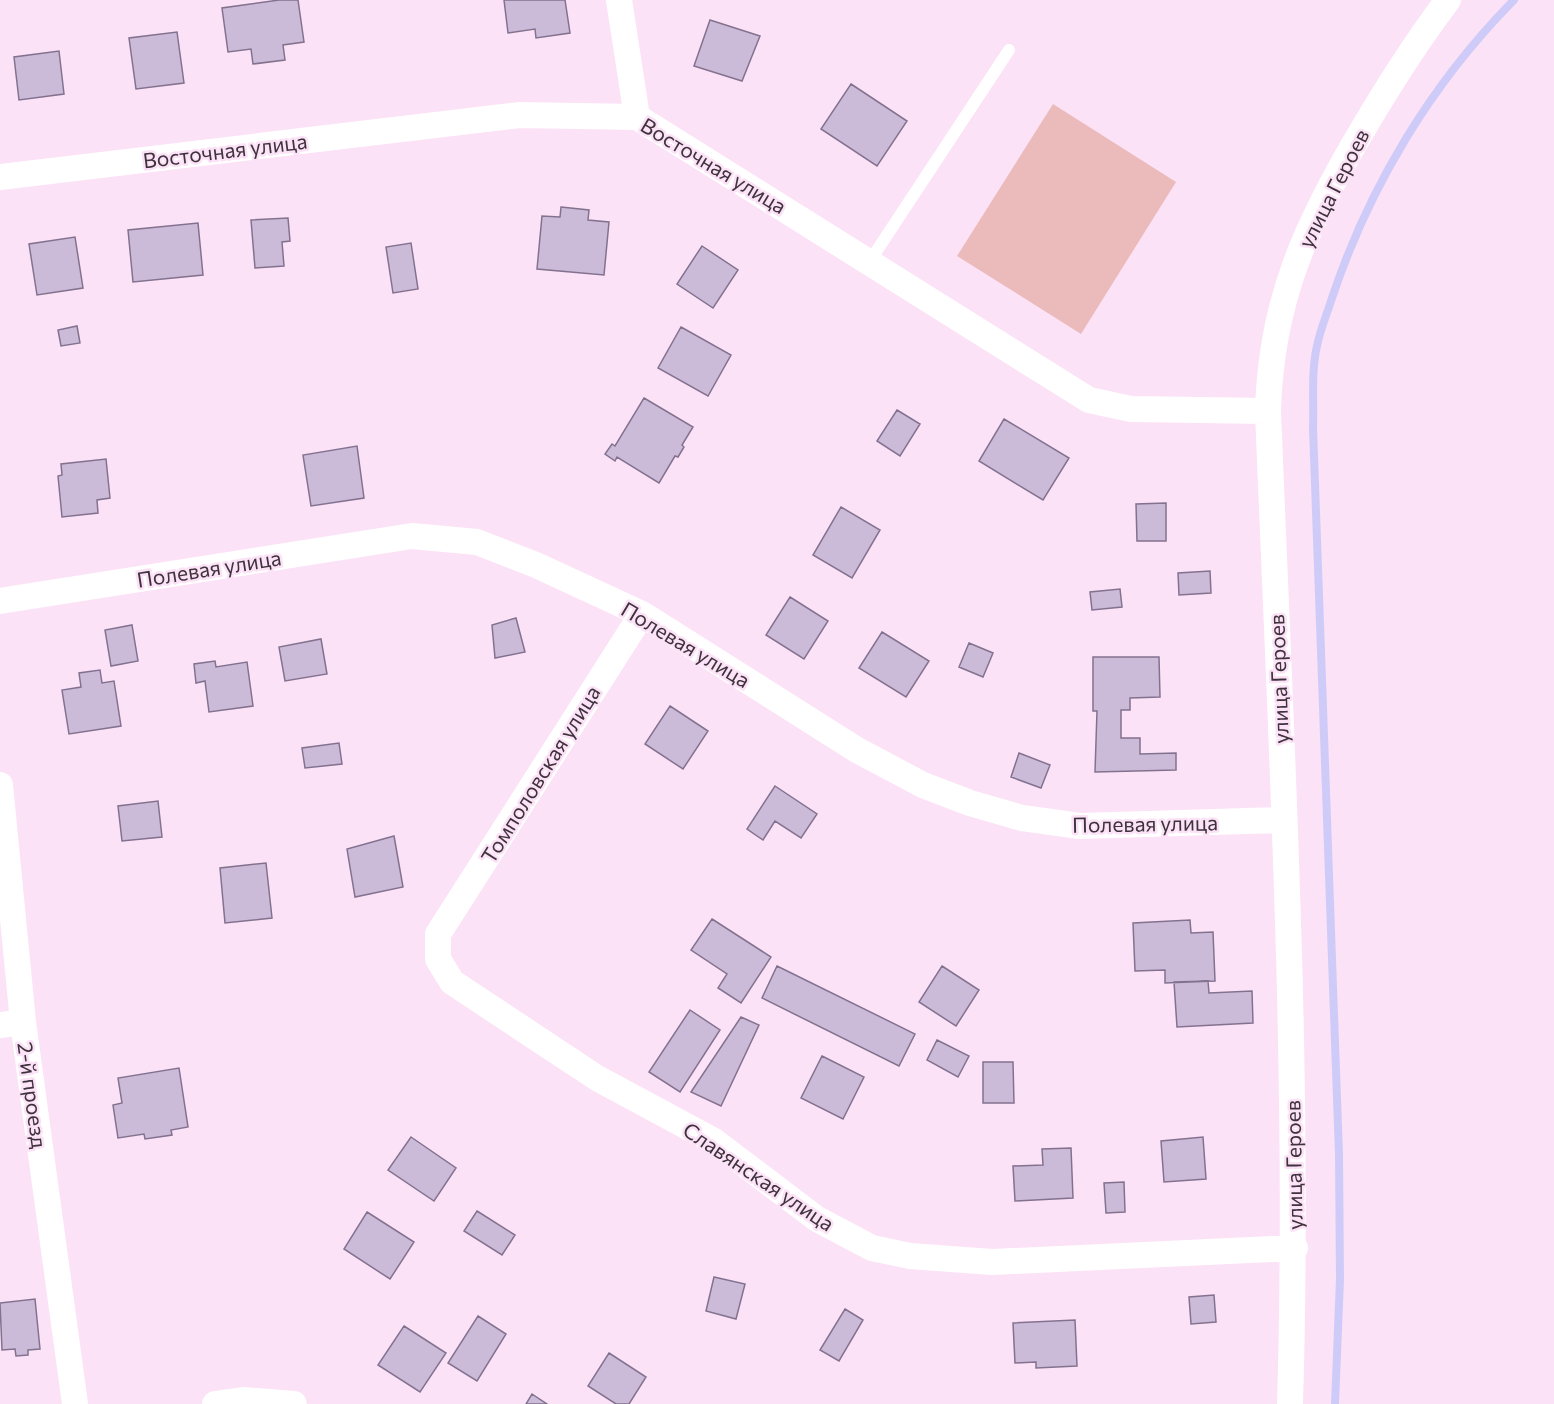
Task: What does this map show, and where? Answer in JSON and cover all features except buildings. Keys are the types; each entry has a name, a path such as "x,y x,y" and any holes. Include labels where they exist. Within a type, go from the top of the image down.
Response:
{"street":[{"path":"619,0 637,117"},
{"name":"улица Героев","path":"1290,1404 1295,1248 1284,820 1268,411 1269,372 1290,277 1312,220 1382,96 1420,36 1448,0"},
{"name":"Восточная улица","path":"0,177 520,115 637,117 1089,400 1131,408 1268,411"},
{"name":"Полевая улица","path":"0,601 412,536 477,542 536,565 642,614 857,750 923,785 970,803 1022,818 1080,826 1284,820"},
{"name":"Томполовская улица","path":"438,934 642,614"},
{"name":"2-й проезд","path":"0,785 12,1023 75,1404"},
{"name":"Славянская улица","path":"438,934 438,959 452,982 597,1078 714,1141 817,1219 872,1248 910,1256 992,1262 1295,1248"},
{"path":"215,1404 243,1400 294,1404"}],"lane":[{"path":"870,261 1010,50"}],"shaded area":[{"path":"1053,104 1176,182 1081,334 957,256"}],"waterway":[{"path":"1335,1404 1340,1279 1339,1154 1313,428 1315,356 1318,340 1347,257 1384,177 1406,139 1456,66 1514,0"}]}
